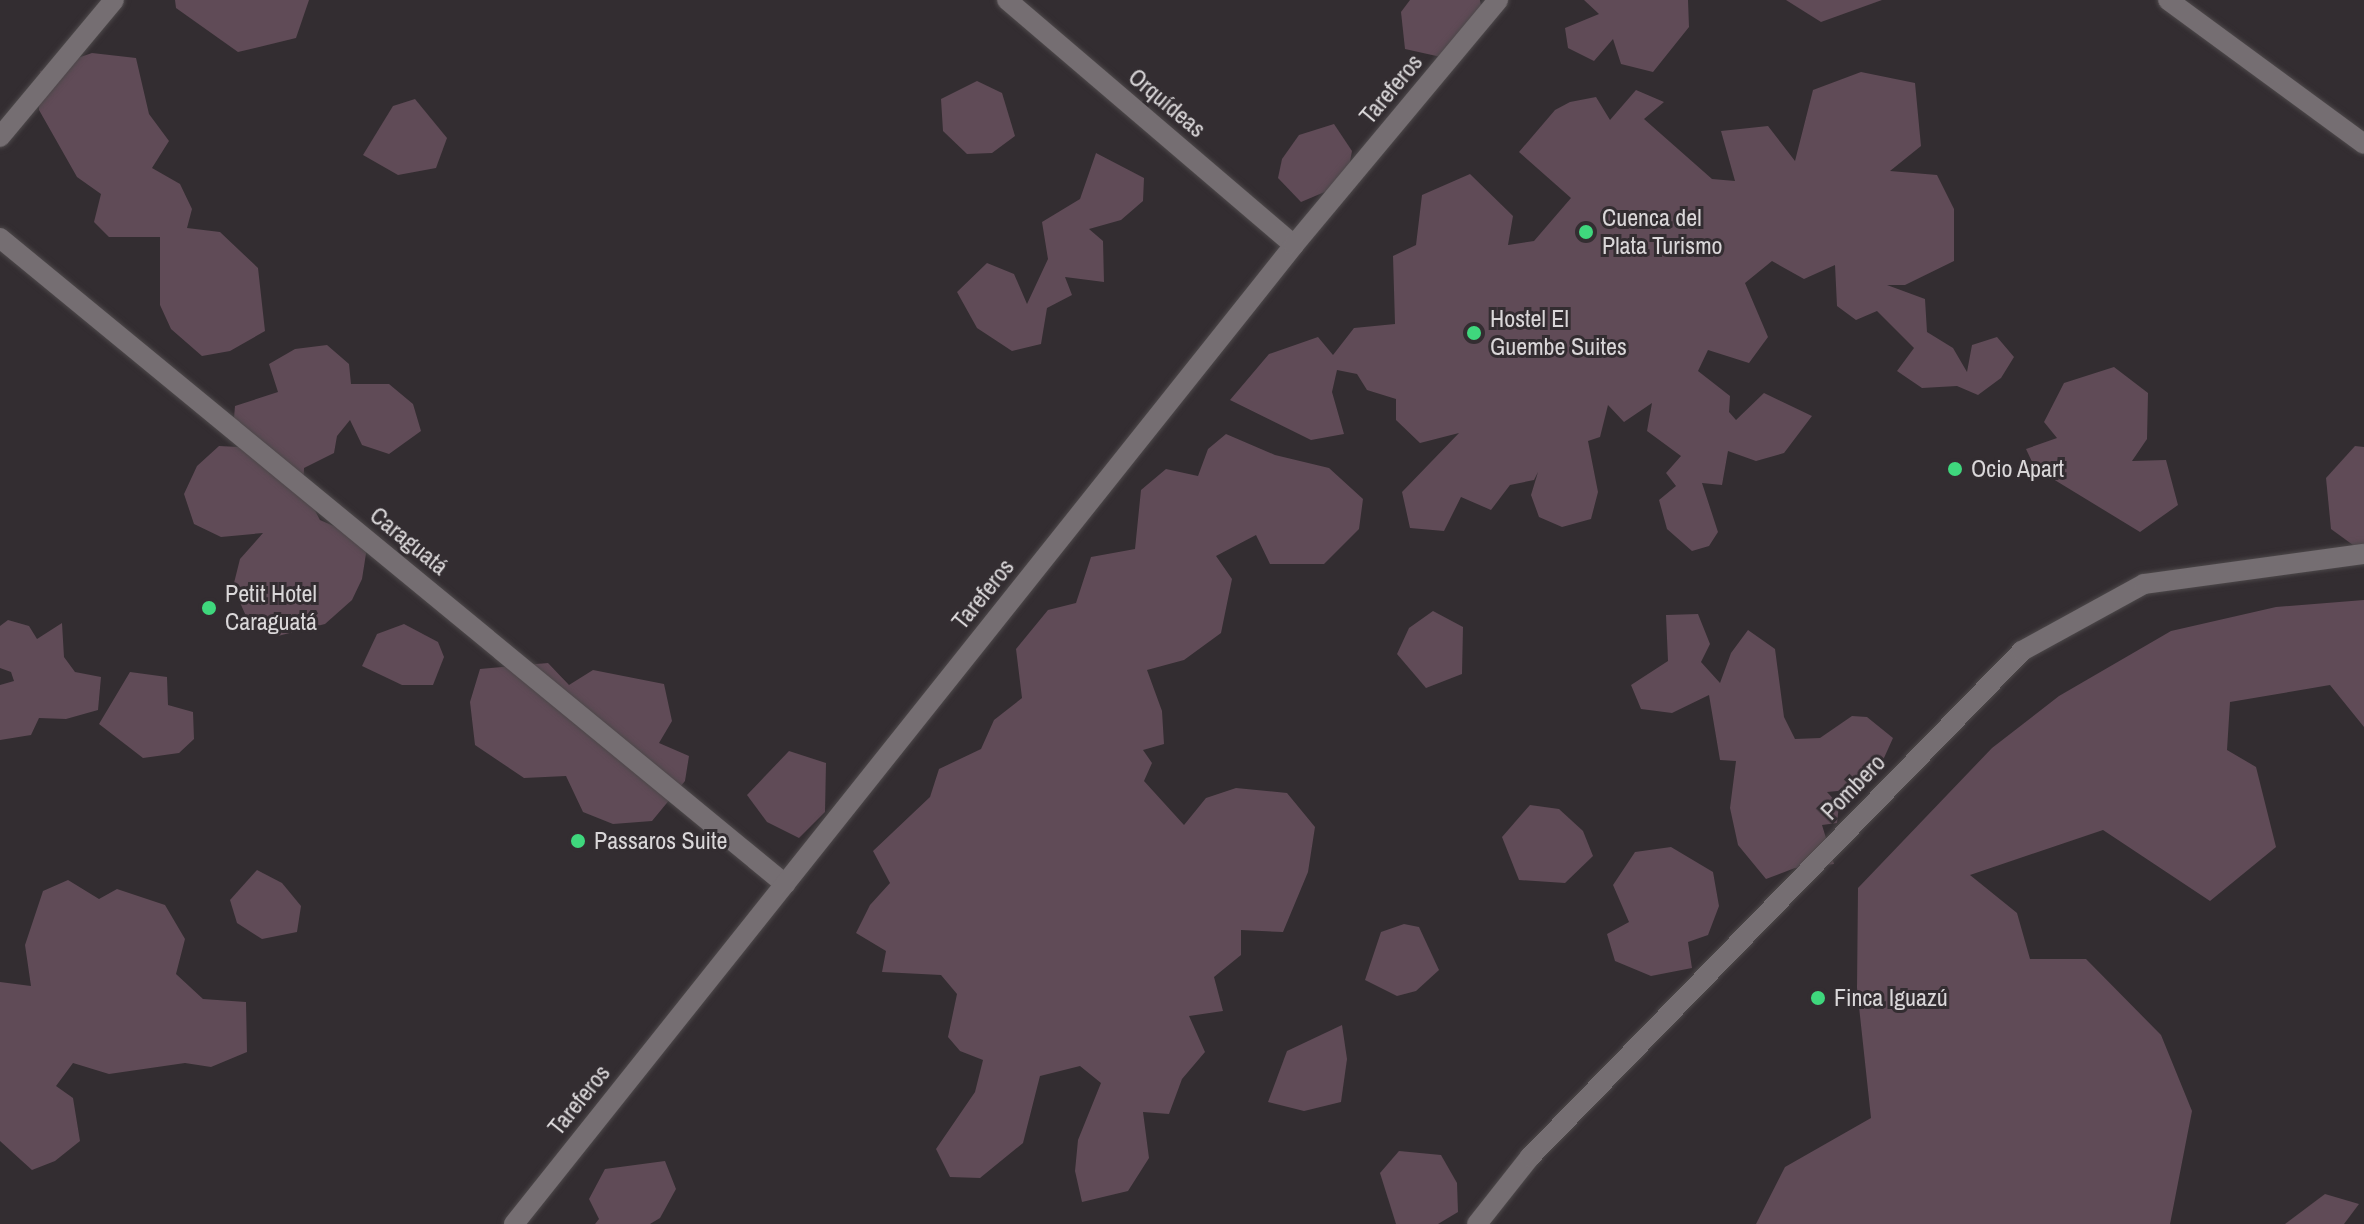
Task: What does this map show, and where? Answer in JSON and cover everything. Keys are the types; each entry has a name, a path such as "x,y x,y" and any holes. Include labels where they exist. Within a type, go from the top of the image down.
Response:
{"street":[{"path":"0,137 114,0"},
{"name":"Orquídeas","path":"1007,0 1294,245"},
{"name":"Tareferos","path":"514,1224 1294,245 1498,0"},
{"path":"2168,0 2364,144"},
{"name":"Caraguatá","path":"0,238 785,884"},
{"name":"Pombero","path":"1477,1224 1530,1157 2022,651 2144,584 2364,554"}],"shaded area":[{"path":"175,0 309,0 296,38 238,52 176,8"},
{"path":"1410,0 1480,0 1481,6 1450,59 1405,49 1401,12"},
{"path":"1584,0 1688,0 1689,27 1653,72 1621,64 1613,39 1594,61 1568,48 1565,28 1599,14"},
{"path":"1786,0 1882,0 1821,22"},
{"path":"92,53 136,58 149,114 169,141 152,168 180,184 192,209 187,228 220,232 258,268 265,331 230,351 202,356 171,329 160,305 160,237 109,237 94,222 101,194 77,177 39,110 40,71"},
{"path":"1861,72 1915,83 1921,146 1890,171 1937,175 1954,209 1954,261 1905,285 1887,285 1925,299 1927,332 1953,348 1967,372 1972,345 1997,337 2014,357 2001,378 1978,395 1957,386 1922,388 1897,371 1914,348 1877,311 1856,320 1837,306 1835,265 1804,279 1772,261 1745,283 1768,337 1749,363 1708,350 1698,371 1730,396 1729,412 1736,420 1764,393 1812,416 1784,453 1756,461 1728,451 1722,485 1702,483 1718,532 1709,546 1692,551 1667,529 1659,500 1676,486 1666,473 1681,456 1647,431 1652,403 1624,422 1608,405 1600,437 1588,441 1598,492 1591,519 1562,527 1539,517 1531,495 1538,472 1534,480 1510,485 1491,510 1461,497 1444,531 1410,528 1402,492 1459,433 1420,443 1396,420 1396,399 1367,390 1357,374 1337,370 1332,392 1344,434 1311,440 1230,400 1269,354 1318,337 1333,355 1354,328 1395,324 1393,256 1416,245 1422,195 1470,174 1513,216 1508,245 1534,241 1571,198 1519,152 1555,110 1570,102 1596,97 1610,120 1636,90 1664,102 1644,119 1712,179 1735,181 1721,131 1768,126 1795,161 1813,90"},
{"path":"977,81 1002,93 1015,136 992,153 967,154 943,131 941,99"},
{"path":"415,99 447,138 436,168 398,175 363,155 393,106"},
{"path":"1334,124 1352,151 1346,183 1301,202 1278,178 1282,159 1299,135"},
{"path":"1096,153 1144,178 1143,201 1121,220 1089,229 1103,241 1104,282 1065,277 1072,295 1047,308 1041,344 1012,351 977,328 957,292 987,263 1014,274 1027,304 1048,259 1042,222 1080,199"},
{"path":"327,345 349,364 351,384 389,384 413,404 421,431 389,454 362,445 350,420 337,436 334,453 304,468 303,488 320,520 368,541 362,579 352,600 325,624 274,637 250,625 233,587 240,559 263,533 221,537 194,524 184,494 197,466 219,446 239,447 233,429 235,406 278,392 269,364 295,349"},
{"path":"2114,367 2148,393 2147,439 2132,461 2166,460 2178,505 2140,532 2035,468 2026,449 2057,438 2044,422 2064,383"},
{"path":"1226,434 1275,455 1329,468 1363,499 1359,529 1324,564 1270,564 1256,535 1216,556 1232,579 1221,633 1184,660 1147,670 1162,711 1164,744 1143,750 1152,763 1144,781 1184,825 1206,798 1236,788 1287,793 1315,827 1308,872 1283,932 1241,930 1241,955 1214,977 1223,1011 1189,1016 1205,1052 1182,1079 1169,1114 1143,1112 1149,1158 1128,1191 1082,1202 1075,1171 1078,1140 1101,1083 1080,1066 1040,1076 1023,1143 980,1178 950,1177 936,1149 975,1092 983,1060 960,1051 948,1037 957,994 941,975 882,972 886,951 856,933 870,905 890,883 873,851 930,797 939,769 981,749 994,720 1022,698 1016,649 1048,610 1076,603 1091,557 1135,549 1141,490 1166,469 1198,476 1208,449"},
{"path":"2355,446 2364,447 2364,553 2331,529 2326,478"},
{"path":"2364,600 2364,727 2330,685 2230,702 2227,750 2256,767 2276,847 2210,901 2103,830 1970,875 2017,913 2030,959 2086,959 2161,1035 2192,1111 2170,1224 1756,1224 1785,1167 1871,1118 1857,988 1858,888 1992,748 2059,696 2171,631 2276,607"},
{"path":"1433,611 1463,627 1462,674 1426,688 1397,654 1409,628"},
{"path":"1698,614 1710,644 1701,662 1720,683 1731,653 1748,630 1775,649 1784,717 1795,739 1820,738 1852,716 1867,717 1893,738 1879,769 1858,789 1827,792 1839,805 1837,823 1822,825 1834,864 1795,868 1766,879 1738,845 1730,808 1736,761 1720,760 1709,695 1672,713 1641,709 1631,685 1668,661 1666,615"},
{"path":"8,620 29,626 37,639 62,623 64,657 75,672 101,677 98,710 66,719 39,718 31,735 0,740 0,685 14,681 11,672 0,668 0,626"},
{"path":"404,624 438,642 444,657 433,685 402,685 362,666 377,634"},
{"path":"548,663 569,685 593,670 664,684 672,721 659,743 689,756 685,781 652,821 613,824 583,812 566,776 524,778 475,745 470,702 480,669"},
{"path":"130,672 167,677 168,705 193,712 194,739 179,753 143,758 99,724"},
{"path":"789,751 826,763 825,812 799,838 767,822 747,795"},
{"path":"1530,805 1559,809 1583,831 1593,856 1565,883 1519,880 1502,837"},
{"path":"1671,847 1713,872 1719,906 1708,935 1688,942 1692,968 1651,976 1615,961 1607,934 1629,922 1613,885 1635,852"},
{"path":"257,870 282,883 301,906 297,932 262,939 237,923 230,900"},
{"path":"68,880 99,899 117,889 165,905 185,939 176,974 203,999 246,1002 247,1052 211,1067 185,1063 109,1074 73,1063 56,1086 73,1098 80,1141 55,1161 32,1170 0,1141 0,982 31,986 25,945 43,891"},
{"path":"1404,924 1419,927 1439,970 1416,991 1397,996 1365,980 1381,932"},
{"path":"1342,1025 1347,1059 1341,1102 1304,1111 1268,1102 1287,1051"},
{"path":"1399,1151 1441,1155 1457,1183 1458,1212 1438,1224 1396,1224 1380,1173"},
{"path":"665,1161 676,1189 660,1218 650,1224 595,1224 599,1219 589,1199 605,1169"},
{"path":"2325,1194 2359,1204 2344,1224 2285,1224"}],"place":[{"name":"Cuenca del Plata Turismo","path":"1586,232"},
{"name":"Hostel El Guembe Suites","path":"1474,333"},
{"name":"Ocio Apart","path":"1955,469"},
{"name":"Petit Hotel Caraguatá","path":"209,608"},
{"name":"Passaros Suite","path":"578,841"},
{"name":"Finca Iguazú","path":"1818,998"}]}
